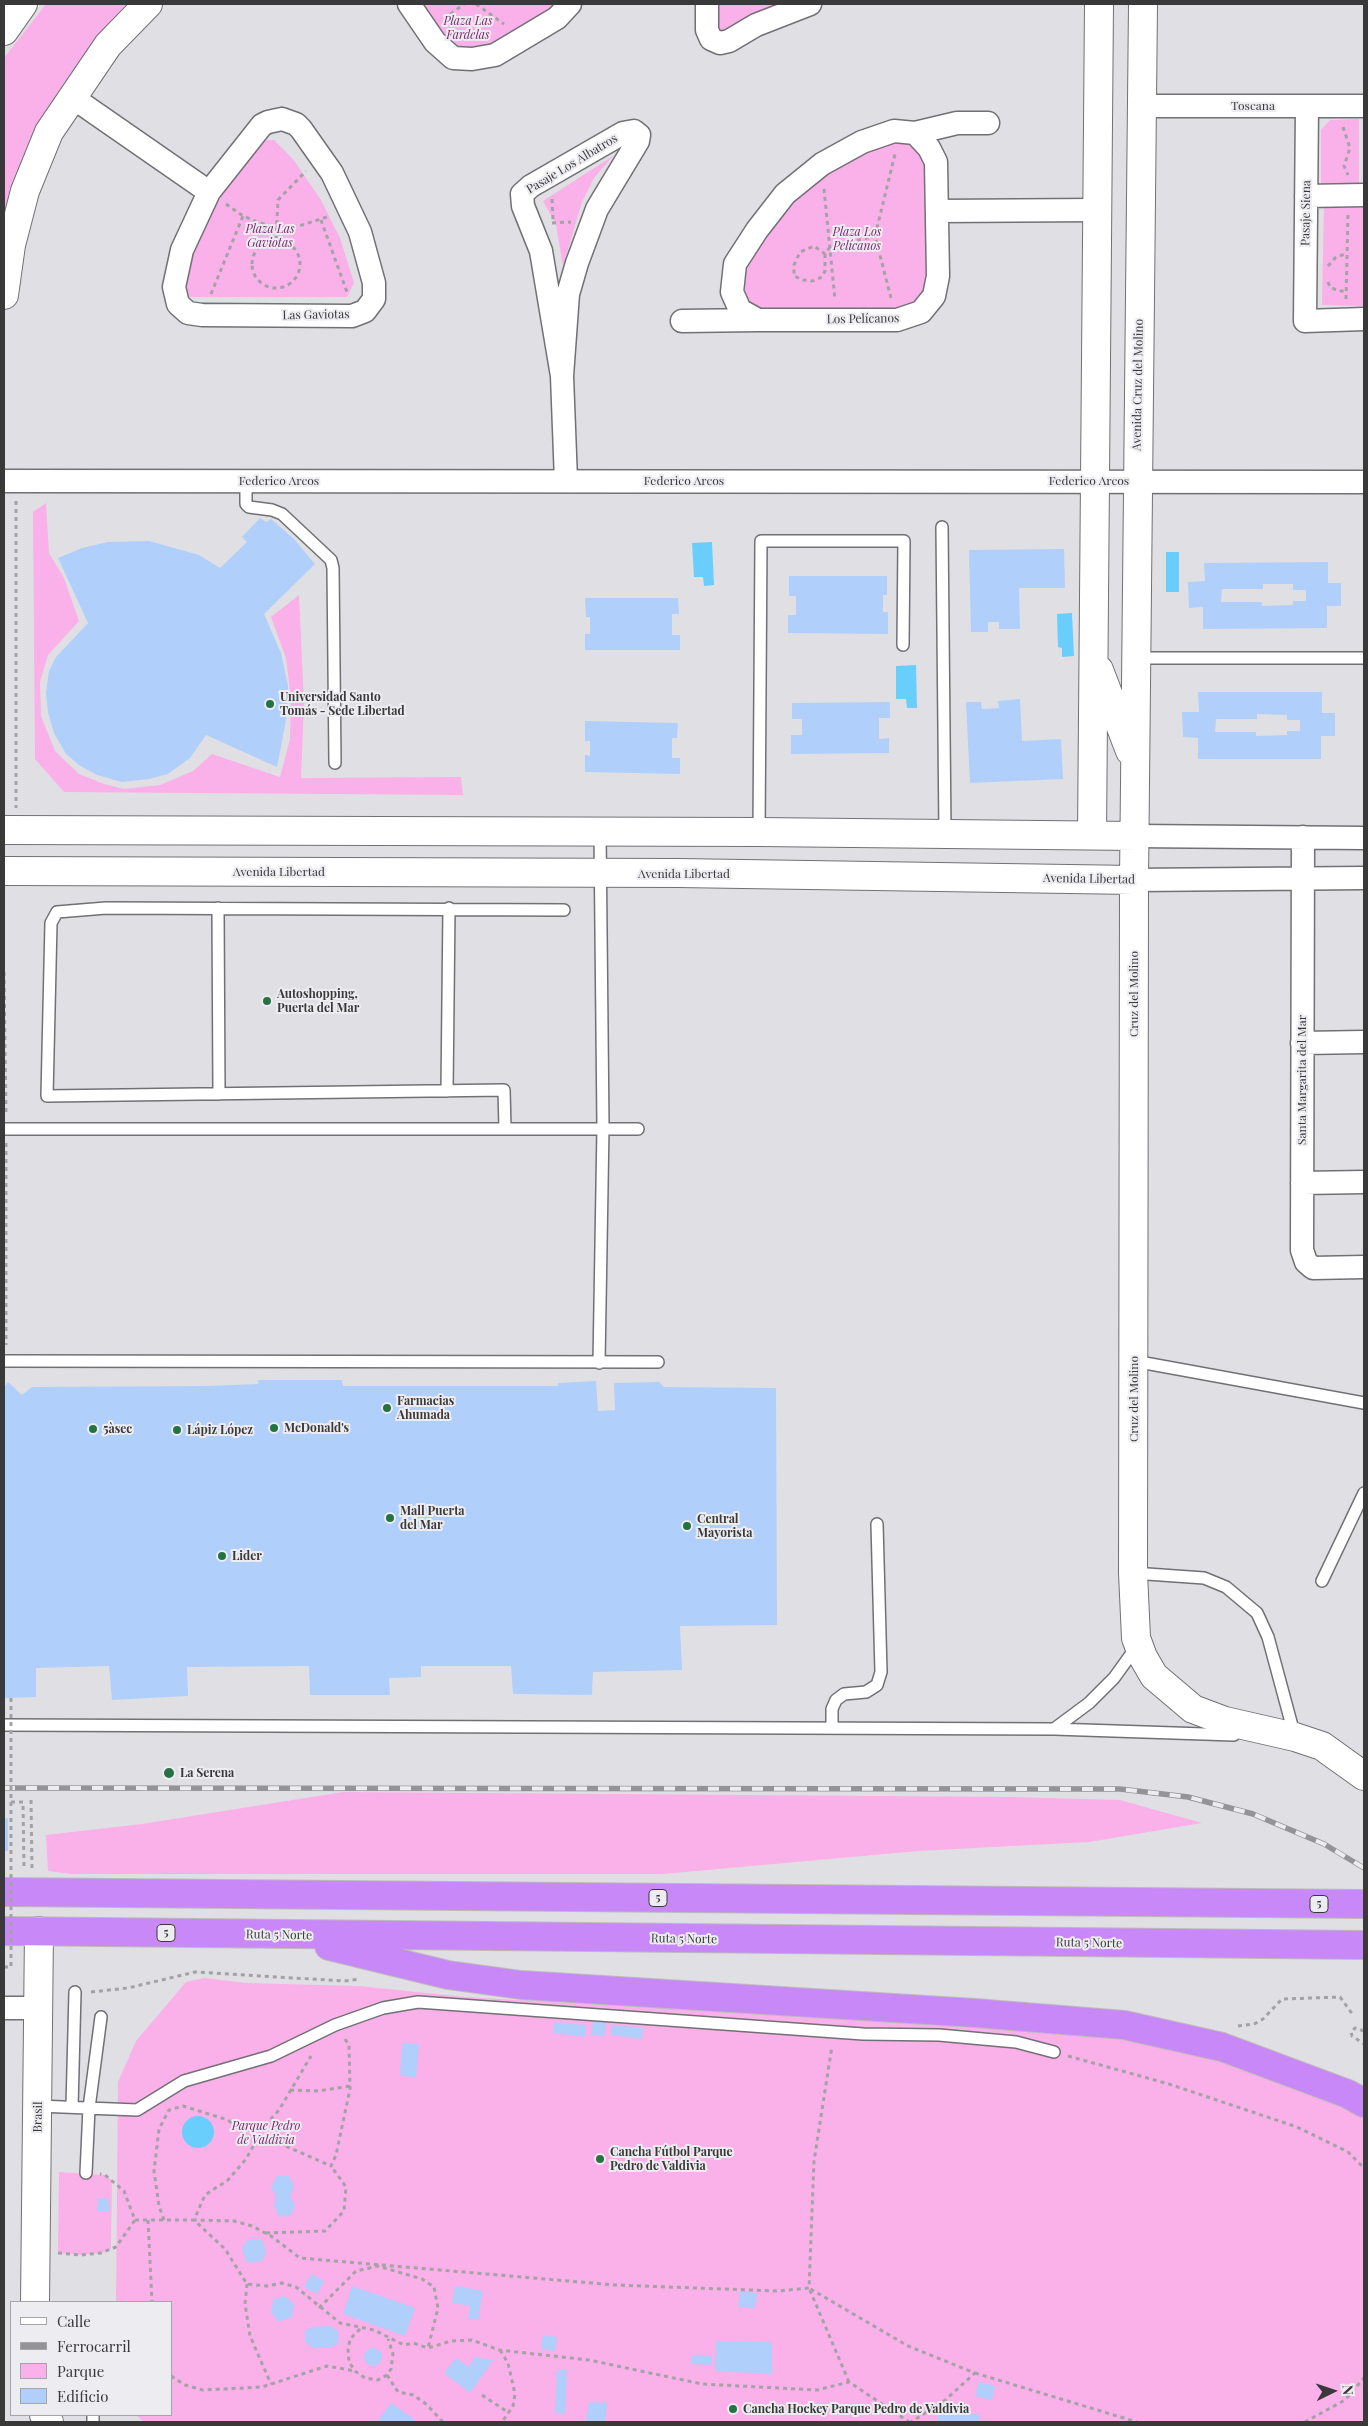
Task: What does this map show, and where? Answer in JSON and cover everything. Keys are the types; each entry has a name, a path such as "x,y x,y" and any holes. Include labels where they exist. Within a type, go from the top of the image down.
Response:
{"highway":[{"name":"5","path":"4,1892 1364,1904"},
{"name":"Ruta 5 Norte","path":"4,1931 292,1936 1364,1945"},
{"path":"292,1936 448,1975 521,1985 1124,2025 1222,2047 1348,2094 1364,2103"}],"street":[{"path":"5,27 23,4"},
{"path":"4,295 11,245 25,191 49,132 108,45 148,4"},
{"path":"408,4 435,42 453,58 472,59 495,55 557,18 570,4"},
{"path":"707,4 707,30 711,39 720,43 810,4"},
{"name":"Avenida Cruz del Molino","path":"1092,835 1099,4"},
{"name":"Avenida Cruz del Molino","path":"1134,880 1136,836 1137,481 1143,4"},
{"path":"72,96 209,192"},
{"name":"Toscana","path":"1143,106 1364,106"},
{"name":"Pasaje Siena","path":"1307,106 1305,321 1364,320"},
{"name":"Las Gaviotas","path":"282,119 296,124 320,156 332,173 360,232 375,291 370,307 355,315 202,315 188,313 182,309 174,293 182,250 209,192 262,125 282,119"},
{"path":"758,320 740,310 732,292 735,264 757,230 786,194 822,164 862,142 894,131 908,132 957,124 988,122"},
{"name":"Pasaje Los Albatros","path":"562,376 541,251 532,224 523,206 522,194 530,186 623,133 634,131 640,135 638,141 610,186 592,220 568,294 562,376 566,481"},
{"name":"Los Pelícanos","path":"682,321 897,320 921,312 934,296 938,276 936,162 929,148 908,132"},
{"path":"1306,196 1364,195"},
{"path":"937,211 1097,210"},
{"name":"Federico Arcos","path":"10,481 1364,482"},
{"name":"Avenida Cruz del Molino","path":"1093,644 1102,682 1136,767"},
{"path":"10,829 945,833 1364,838"},
{"name":"Santa Margarita del Mar","path":"1303,837 1302,1250 1306,1262 1313,1268 1364,1267"},
{"name":"Avenida Libertad","path":"4,872 600,873 1134,880 1364,878"},
{"name":"Cruz del Molino","path":"1134,880 1133,1573 1138,1644 1154,1676 1172,1693 1193,1708 1225,1721 1296,1736 1322,1746 1364,1776"},
{"path":"1302,1044 1364,1042"},
{"path":"1302,1183 1364,1182"},
{"name":"Brasil","path":"35,2301 39,1931"},
{"path":"4,2008 39,2008"}],"lane":[{"path":"246,481 246,504 249,507 272,510 282,514 331,560 336,763"},
{"path":"942,527 945,833"},
{"path":"759,832 761,541 904,541 904,645"},
{"path":"1137,658 1364,658"},
{"path":"599,1363 603,1127 600,832"},
{"path":"505,1128 504,1090 47,1096 51,923 53,916 57,912 64,910 106,908 564,910"},
{"path":"218,908 220,1094"},
{"path":"447,1091 449,908"},
{"path":"5,1129 603,1127 638,1129"},
{"path":"5,1361 658,1362"},
{"path":"1134,1361 1364,1403"},
{"path":"1322,1580 1364,1493"},
{"path":"832,1728 832,1709 836,1700 844,1694 866,1692 877,1684 881,1672 877,1524"},
{"path":"4,1725 1054,1729 1296,1736 1268,1637 1257,1614 1226,1587 1204,1578 1133,1573"},
{"path":"1054,1729 1089,1703 1114,1678 1138,1644"},
{"path":"4,1886 43,1892"},
{"path":"72,2107 75,1992"},
{"path":"38,2106 137,2110 184,2081 271,2056 335,2025 382,2008 418,2002 834,2030 863,2034 939,2035 1016,2042 1054,2052"},
{"path":"86,2173 89,2108 101,2017"}],"path":[{"path":"476,4 523,38"},
{"path":"897,320 875,236 908,132"},
{"path":"276,240 278,200 320,156"},
{"path":"822,164 837,320"},
{"path":"209,192 243,216 276,227 299,226 321,220 349,207"},
{"path":"202,315 243,216"},
{"path":"321,220 355,315"},
{"path":"532,224 592,220"},
{"path":"825,254 814,246 800,252 794,265 794,276 803,280 813,281 822,277 825,271 825,254 830,247 875,236"},
{"path":"276,240 290,245 299,257 300,265 299,273 289,285 276,289 262,284 257,279 252,265 256,251 261,245 276,240"},
{"path":"1326,272 1327,267 1335,258 1347,253"},
{"path":"1326,278 1330,287 1338,291 1346,291"},
{"path":"10,481 10,829"},
{"path":"4,972 5,1361"},
{"path":"4,1967 11,1967 11,1698"},
{"path":"11,1802 23,1802 24,1871 32,1871 31,1800"},
{"path":"1228,2027 1254,2024 1263,2019 1282,1999 1340,1996 1354,2014"},
{"path":"194,2220 205,2195 228,2180 246,2159 259,2132 279,2110 316,2048 335,2025 349,2045 350,2086 336,2155 331,2166"},
{"path":"1364,2031 1355,2028 1351,2032 1352,2036 1364,2044"},
{"path":"834,2030 814,2161 808,2288 849,2382 910,2422 944,2401 975,2373"},
{"path":"1054,2052 1170,2084 1297,2127 1348,2152 1364,2168"},
{"path":"290,2090 318,2091 350,2086"},
{"path":"164,2220 158,2206 154,2171 159,2130 169,2110 183,2106 228,2120 255,2143"},
{"path":"255,2143 272,2140 331,2166 346,2187 344,2211 325,2232 266,2233"},
{"path":"86,2173 105,2175 124,2190 135,2220"},
{"path":"36,2252 81,2256 101,2254 116,2247 135,2220"},
{"path":"135,2220 234,2221 252,2226 266,2233 294,2255 313,2259 615,2285 777,2291 808,2288 908,2346 975,2373 1137,2422"},
{"path":"148,2220 152,2301"},
{"path":"194,2220 225,2249 247,2284 245,2304 250,2336 271,2384"},
{"path":"320,2308 356,2271 378,2266 422,2279 434,2287 438,2308 428,2348"},
{"path":"247,2284 267,2286 282,2283 296,2287 340,2323 374,2330 388,2339 404,2345 413,2343 428,2348 451,2341 472,2340 499,2350 589,2360 702,2384 817,2390 849,2382"},
{"path":"361,2328 350,2339 348,2350 349,2362 355,2371 365,2378 378,2380 391,2369 393,2354 388,2339"},
{"path":"499,2350 508,2363 514,2384 513,2406 502,2422"},
{"path":"172,2377 185,2385 203,2390 262,2387 327,2366 355,2371"},
{"path":"386,2375 398,2392 413,2395 426,2404 443,2422"},
{"path":"1305,2422 1345,2400 1364,2378"},
{"path":"482,2395 509,2413"}],"green space":[{"path":"46,4 127,4 108,24 57,93 18,174 4,236 4,58"},
{"name":"Plaza Las Fardelas","path":"416,4 562,4 493,50 455,53"},
{"path":"714,4 793,4 731,33 714,30"},
{"path":"1359,119 1359,192 1321,192 1321,130 1330,120"},
{"name":"Plaza Los Pelícanos","path":"912,139 925,151 929,294 897,315 759,314 745,305 741,266 790,198 864,147"},
{"name":"Plaza Las Gaviotas","path":"266,140 274,140 293,159 321,200 340,238 354,283 347,297 189,297 182,290 190,258 205,223 234,176"},
{"path":"613,156 594,178 582,202 563,266 556,225 543,201"},
{"path":"1324,204 1364,205 1364,306 1322,305"},
{"path":"46,503 49,553 64,578 79,621 48,655 40,682 41,716 55,751 79,774 104,784 124,789 160,785 193,771 212,754 280,777 290,739 291,698 286,658 271,617 299,595 304,703 301,778 461,777 463,795 64,792 35,759 33,512"},
{"path":"343,1792 1011,1797 1120,1800 1202,1823 1089,1842 918,1851 663,1874 71,1874 48,1871 46,1835 142,1824"},
{"name":"Parque Pedro de Valdivia","path":"204,1978 247,1983 359,1986 465,1997 978,2026 1095,2037 1158,2044 1219,2061 1347,2102 1364,2111 1364,2422 144,2422 137,2416 172,2416 172,2301 116,2301 118,2082 136,2041 186,1982"},
{"path":"59,2172 105,2175 112,2180 111,2249 101,2253 81,2255 58,2253"}],"water":[{"path":"712,542 714,585 704,586 703,577 694,577 692,543"},
{"path":"1166,552 1179,552 1179,592 1166,592"},
{"path":"1072,613 1074,656 1062,657 1062,648 1058,647 1057,614"},
{"path":"916,665 917,708 907,708 906,699 896,699 896,666"},
{"path":"198,2116 204,2117 209,2121 213,2126 213,2138 209,2143 204,2147 198,2148 192,2147 187,2143 183,2138 182,2132 183,2126 187,2121 192,2117"}],"building":[{"path":"260,518 266,522 271,519 294,539 315,564 264,614 281,653 288,686 287,715 277,767 206,735 190,758 168,774 149,779 122,782 97,775 79,765 66,754 54,733 48,712 46,693 49,671 56,657 88,623 58,558 82,548 108,542 149,541 199,555 220,568 247,542 242,537"},
{"path":"1064,549 1065,588 1019,588 1020,629 999,629 999,622 988,622 988,632 971,632 969,550"},
{"path":"1328,562 1328,583 1341,583 1341,606 1327,606 1327,628 1203,629 1203,607 1189,608 1188,582 1205,581 1204,563","holes":["1263,584 1293,584 1293,590 1306,590 1306,601 1293,601 1293,605 1262,606 1262,602 1221,602 1222,589 1263,589"]},
{"path":"789,576 887,576 887,595 883,595 883,612 888,612 888,634 788,633 788,615 796,615 796,596 789,596"},
{"path":"585,598 678,598 679,614 672,614 672,635 680,635 680,650 585,650 585,634 590,634 590,617 586,617"},
{"path":"1198,692 1322,692 1322,713 1335,713 1335,736 1321,736 1321,759 1198,759 1198,738 1183,737 1182,712 1199,712","holes":["1257,714 1287,715 1287,720 1300,720 1300,731 1287,731 1287,735 1256,736 1256,732 1215,732 1216,719 1257,719"]},
{"path":"1020,699 1022,741 1061,739 1063,779 970,783 966,702 981,702 982,709 999,708 998,701"},
{"path":"890,702 890,718 879,718 879,739 889,738 889,753 791,754 791,735 802,735 802,719 792,719 792,703"},
{"path":"585,721 678,723 677,738 672,738 672,758 680,758 680,774 585,772 585,755 590,756 590,741 585,741"},
{"name":"Mall Puerta del Mar","path":"258,1380 342,1380 343,1386 558,1386 558,1383 596,1381 598,1411 615,1410 614,1383 659,1382 664,1387 776,1388 777,1625 680,1626 682,1670 593,1672 592,1695 513,1694 511,1666 421,1666 421,1677 389,1678 390,1695 310,1695 309,1666 187,1667 188,1696 112,1700 109,1666 36,1668 36,1697 4,1698 4,1388 8,1382 22,1395 32,1387 208,1386 258,1384"},
{"path":"4,1818 8,1818 8,1851 4,1851"},
{"path":"593,2021 606,2023 605,2036 591,2035"},
{"path":"554,2022 586,2025 585,2037 553,2033"},
{"path":"612,2025 643,2028 642,2039 611,2035"},
{"path":"402,2043 419,2044 416,2077 400,2076"},
{"path":"277,2176 289,2176 294,2186 290,2197 295,2204 291,2215 280,2217 274,2206 276,2196 271,2187"},
{"path":"98,2198 109,2199 109,2212 97,2212"},
{"path":"248,2239 262,2239 266,2252 262,2261 247,2263 242,2249"},
{"path":"311,2274 324,2281 317,2294 304,2287"},
{"path":"352,2286 415,2308 405,2336 343,2314"},
{"path":"455,2286 483,2291 478,2320 468,2318 470,2306 452,2303"},
{"path":"740,2291 757,2293 755,2308 738,2307"},
{"path":"285,2296 294,2304 292,2317 279,2322 271,2313 273,2300"},
{"path":"330,2326 338,2331 339,2342 331,2348 314,2348 305,2342 305,2331 312,2327"},
{"path":"543,2335 557,2337 555,2351 541,2349"},
{"path":"716,2341 772,2342 772,2374 715,2371"},
{"path":"369,2348 377,2348 382,2353 380,2364 369,2366 364,2361 364,2353"},
{"path":"692,2355 712,2356 712,2365 691,2364"},
{"path":"475,2357 493,2360 470,2393 444,2373 456,2358 469,2367"},
{"path":"557,2370 567,2370 565,2414 555,2413"},
{"path":"979,2382 995,2386 992,2400 975,2396"},
{"path":"589,2402 607,2403 605,2422 586,2421"},
{"path":"391,2403 418,2422 377,2422"},
{"path":"939,2409 980,2415 979,2422 937,2422"}],"railway":[{"path":"4,1788 1120,1789 1188,1797 1253,1814 1324,1844 1364,1868"}],"place":[{"name":"Universidad Santo Tomás - Sede Libertad","path":"270,704"},
{"name":"Autoshopping, Puerta del Mar","path":"267,1001"},
{"name":"Farmacias Ahumada","path":"387,1408"},
{"name":"McDonald's","path":"274,1428"},
{"name":"5àsec","path":"93,1429"},
{"name":"Lápiz López","path":"177,1430"},
{"name":"Mall Puerta del Mar","path":"390,1518"},
{"name":"Central Mayorista","path":"687,1526"},
{"name":"Lider","path":"222,1556"},
{"name":"La Serena","path":"169,1773"},
{"name":"Cancha Fútbol Parque Pedro de Valdivia","path":"600,2159"},
{"name":"Cancha Hockey Parque Pedro de Valdivia","path":"733,2409"}]}
